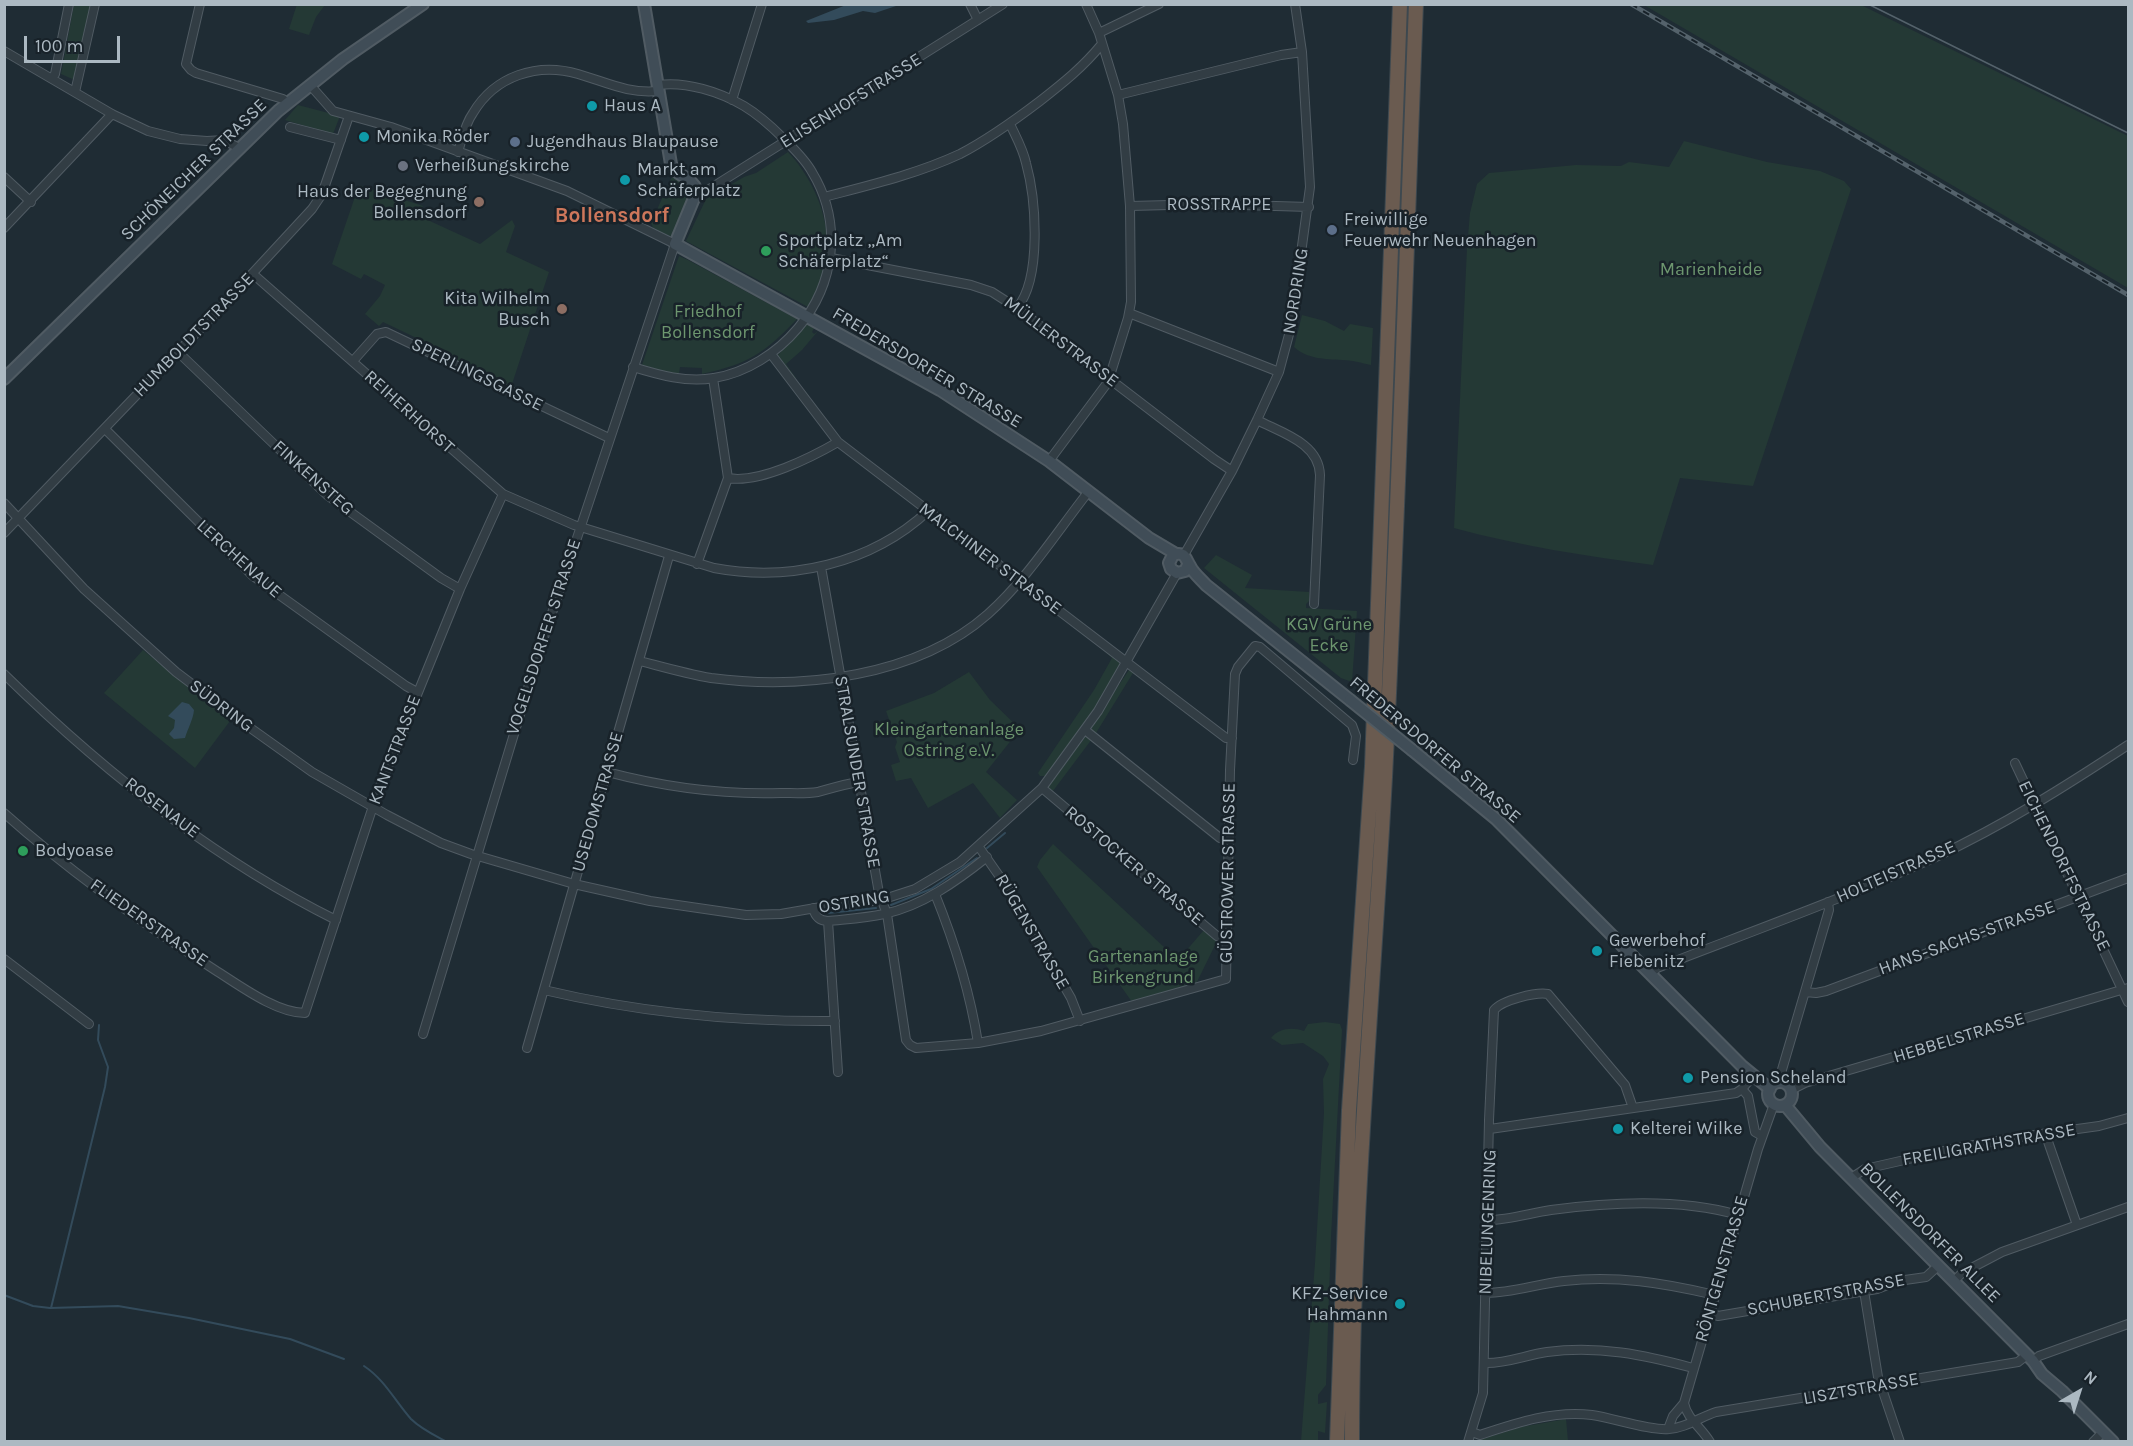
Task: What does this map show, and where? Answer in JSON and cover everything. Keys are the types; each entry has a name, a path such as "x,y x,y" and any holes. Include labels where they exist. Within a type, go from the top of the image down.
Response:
{"highway":[{"path":"1337,1442 1349,1110 1372,766 1400,4"},
{"path":"1352,1442 1352,1358 1361,1160 1385,767 1416,4"}],"street":[{"path":"52,78 55,74 69,4"},
{"path":"75,92 95,4"},
{"path":"200,4 186,64 188,68 283,99 287,103"},
{"name":"SCHÖNEICHER STRASSE","path":"4,379 287,103 385,29 423,4"},
{"path":"310,85 333,111 391,127 578,196 675,244 697,191 693,183 676,172 671,164 644,4"},
{"path":"732,100 762,4"},
{"path":"970,4 978,20"},
{"name":"ELISENHOFSTRASSE","path":"697,191 708,190 787,142 1003,4"},
{"path":"1049,461 1109,379 1129,313 1131,297 1130,206 1126,146 1118,95 1099,33 1086,4"},
{"path":"1099,33 1159,4"},
{"name":"NORDRING","path":"1179,564 1232,471 1257,420 1279,372 1291,327 1309,207 1310,162 1302,52 1295,4"},
{"path":"824,197 938,163 977,144 1010,124 1077,72 1101,45"},
{"path":"4,51 112,114 148,131 195,141 224,140 239,148"},
{"path":"1118,95 1281,55 1302,52"},
{"path":"458,152 470,118 481,101 499,84 519,74 537,70 560,70 636,92 689,86 732,100 756,113 787,142 812,172 824,197 831,235 831,258 825,282 807,316 792,336 771,354 735,372 713,378 686,379 664,376 633,367"},
{"path":"4,228 112,114"},
{"name":"HUMBOLDTSTRASSE","path":"4,532 296,229 318,202 349,116"},
{"path":"1010,124 1021,146 1026,163 1034,213 1034,251 1030,279 1026,294 1017,308"},
{"path":"290,127 340,140"},
{"path":"4,177 31,201"},
{"name":"ROSSTRAPPE","path":"1130,206 1209,204 1309,207"},
{"name":"FREDERSDORFER STRASSE","path":"675,244 940,390 1049,461 1149,538 1496,819 1651,974"},
{"name":"VOGELSDORFER STRASSE","path":"423,1034 538,655 675,244"},
{"name":"MÜLLERSTRASSE","path":"831,258 972,285 992,292 1017,308 1232,471"},
{"name":"REIHERHORST","path":"253,274 503,494 580,527 669,556 725,570 756,573 793,572 845,560 878,546 899,534 928,511"},
{"path":"1129,313 1279,372"},
{"name":"SPERLINGSGASSE","path":"352,361 377,334 386,332 609,438"},
{"name":"FINKENSTEG","path":"178,352 327,495 441,578 460,589"},
{"name":"MALCHINER STRASSE","path":"771,354 838,442 1226,738 1232,738"},
{"path":"697,564 728,478 713,378"},
{"path":"1257,420 1304,445 1318,461 1320,475 1314,604"},
{"name":"LERCHENAUE","path":"105,429 253,576 417,692"},
{"path":"728,478 762,475 779,470 798,463 838,442"},
{"path":"640,661 689,674 739,681 792,681 840,676 903,662 943,645 987,615 1020,581 1089,491"},
{"name":"KANTSTRASSE","path":"305,1013 373,807 417,692 503,494"},
{"name":"SÜDRING","path":"4,503 84,589 176,672 243,724 303,765 373,807 441,843 476,856"},
{"name":"USEDOMSTRASSE","path":"527,1048 669,556"},
{"name":"OSTRING","path":"476,856 574,884 650,901 746,915 768,915 881,900 915,889 949,870 979,847 1042,788 1085,730 1127,663 1167,592 1179,564"},
{"name":"STRALSUNDER STRASSE","path":"821,567 881,900 886,914 906,1040 910,1045"},
{"name":"GÜSTROWER STRASSE","path":"910,1045 916,1048 978,1042 1032,1033 1223,981 1226,977 1236,670 1255,646 1260,647 1352,725 1356,736 1353,760"},
{"name":"ROSENAUE","path":"4,674 66,732 151,801 240,864 301,902 336,920"},
{"path":"1085,730 1220,838 1229,840"},
{"name":"HOLTEISTRASSE","path":"1651,974 1657,968 1828,902 1936,856 2034,806 2128,745"},
{"name":"EICHENDORFFSTRASSE","path":"2015,763 2034,806 2126,989 2128,1002"},
{"path":"607,772 671,786 711,792 753,794 819,792 830,787 859,782"},
{"name":"ROSTOCKER STRASSE","path":"1042,788 1217,936 1227,940"},
{"name":"FLIEDERSTRASSE","path":"4,813 42,845 180,947 256,995 287,1010 305,1013"},
{"name":"RÜGENSTRASSE","path":"979,847 1009,890 1066,989 1080,1021"},
{"name":"OSTRING","path":"828,921 886,914 935,894 958,880 987,857"},
{"name":"HANS-SACHS-STRASSE","path":"1805,992 1826,991 2128,878"},
{"path":"935,894 954,945 978,1042"},
{"path":"1651,974 1753,1076 1770,1089 1774,1084 1782,1083 1781,1073 1829,910 1828,902"},
{"path":"813,908 818,918 828,921 838,1072"},
{"path":"4,959 89,1024"},
{"name":"HEBBELSTRASSE","path":"1785,1100 1805,1083 2126,989"},
{"path":"544,990 636,1009 705,1018 835,1021"},
{"path":"1490,1129 1494,1010 1501,1003 1535,993 1548,994 1580,1029 1625,1085 1632,1108"},
{"path":"1753,1076 1742,1089 1748,1096 1755,1132 1762,1136"},
{"name":"BOLLENSDORFER ALLEE","path":"1782,1083 1789,1086 1785,1100"},
{"name":"NIBELUNGENRING","path":"1468,1442 1482,1400 1490,1129 1736,1092 1742,1089"},
{"name":"BOLLENSDORFER ALLEE","path":"1770,1089 1770,1099 1785,1100 1820,1147 2030,1358 2042,1374 2113,1442"},
{"name":"RÖNTGENSTRASSE","path":"1668,1430 1673,1416 1684,1403 1762,1136 1785,1100"},
{"name":"FREILIGRATHSTRASSE","path":"1851,1178 1865,1169 1957,1148 2099,1126 2128,1118"},
{"path":"2045,1133 2077,1225"},
{"path":"1488,1220 1577,1207 1618,1205 1681,1206 1738,1215"},
{"path":"1954,1281 1962,1273 2001,1252 2128,1207"},
{"name":"SCHUBERTSTRASSE","path":"1710,1313 1718,1316 1864,1291 1898,1281 1926,1277 1938,1266"},
{"path":"1486,1293 1508,1292 1538,1284 1602,1278 1662,1283 1715,1295"},
{"path":"1864,1291 1880,1385 1900,1442"},
{"name":"LISZTSTRASSE","path":"1668,1430 1716,1413 2018,1362 2128,1324"},
{"path":"1484,1363 1547,1352 1594,1349 1641,1355 1693,1368"},
{"path":"1684,1403 1686,1411 1705,1432 1710,1442"},
{"path":"1472,1431 1480,1434 1528,1420 1574,1415 1591,1415 1668,1430"},
{"path":"2093,1442 2103,1431"}],"green space":[{"path":"297,4 325,5 316,17 309,35 289,29"},
{"path":"74,5 92,5 77,81 61,74"},
{"path":"1644,5 1861,5 2128,136 2128,288"},
{"path":"298,105 340,116 333,134 285,120"},
{"name":"Marienheide","path":"1684,141 1767,162 1820,171 1844,181 1851,189 1753,486 1680,478 1653,565 1553,550 1454,528 1467,248 1470,213 1477,184 1489,173 1576,165 1621,166 1629,162 1669,167"},
{"name":"Sportplatz „Am Schäferplatz“","path":"788,152 812,187 821,207 826,227 825,268 819,288 808,307 686,241 706,199 744,177 756,173"},
{"path":"673,174 693,188 673,237 654,230 651,223"},
{"path":"359,185 423,206 419,216 480,244 512,220 515,226 506,252 549,272 511,387 383,322 379,326 365,314 380,296 385,285 364,274 361,279 332,264"},
{"name":"Friedhof Bollensdorf","path":"679,256 797,319 765,349 732,366 702,374 702,368 680,367 679,374 642,365"},
{"path":"1302,315 1325,321 1344,331 1350,324 1373,328 1371,365 1349,360 1316,358 1299,351 1294,347"},
{"path":"806,324 814,328 812,332 814,334 818,331 786,364 796,378 793,379 777,356"},
{"name":"KGV Grüne Ecke","path":"1216,555 1252,575 1245,588 1309,592 1306,608 1357,611 1352,682 1341,678 1204,568"},
{"path":"1099,646 1121,662 1121,667 1081,731 1047,776 1040,776 1038,773 1094,690 1112,658"},
{"path":"143,650 230,721 195,768 104,693"},
{"path":"1129,670 1133,673 1096,733 1092,730 1092,725"},
{"name":"Kleingartenanlage Ostring e.V.","path":"969,672 990,700 1020,729 986,772 1017,800 1000,818 973,783 928,808 911,778 896,781 891,765 900,762 895,747 897,742 886,711 934,693"},
{"path":"1086,736 1092,739 1053,791 1048,788 1049,785"},
{"name":"Gartenanlage Birkengrund","path":"1053,844 1178,960 1204,930 1217,941 1196,984 1132,1002 1037,867"},
{"path":"1325,1022 1340,1024 1342,1030 1326,1385 1318,1395 1318,1404 1327,1402 1325,1433 1318,1431 1318,1441 1301,1441 1315,1263 1324,1113 1323,1079 1329,1064 1323,1056 1303,1043 1282,1045 1271,1038 1282,1030 1304,1031 1308,1024"},
{"path":"1566,1419 1568,1441 1473,1442 1521,1427"}],"water":[{"path":"846,5 899,5 875,13 863,11 834,20 808,23 806,21"},
{"path":"182,702 189,704 194,710 185,738 174,739 169,734 174,728 175,720 168,716"}],"waterway":[{"path":"987,848 1005,833"},
{"path":"891,905 931,889 977,858"},
{"path":"828,913 876,908"},
{"path":"51,1308 105,1087 108,1067 98,1040 99,1025"},
{"path":"4,1295 33,1306 50,1308 118,1306 189,1318 290,1339 344,1359"},
{"path":"364,1366 384,1384 415,1423 447,1442"}],"tram line":[{"path":"1868,4 2128,133"}],"railway":[{"path":"1631,4 2128,295"}],"place":[{"name":"Haus A","path":"592,106"},
{"name":"Monika Röder","path":"364,137"},
{"name":"Jugendhaus Blaupause","path":"515,142"},
{"name":"Verheißungskirche","path":"403,166"},
{"name":"Markt am Schäferplatz","path":"625,180"},
{"name":"Haus der Begegnung Bollensdorf","path":"479,202"},
{"name":"Freiwillige Feuerwehr Neuenhagen","path":"1332,230"},
{"name":"Sportplatz „Am Schäferplatz“","path":"766,251"},
{"name":"Kita Wilhelm Busch","path":"562,309"},
{"name":"Bodyoase","path":"23,851"},
{"name":"Gewerbehof Fiebenitz","path":"1597,951"},
{"name":"Pension Scheland","path":"1688,1078"},
{"name":"Kelterei Wilke","path":"1618,1129"},
{"name":"KFZ-Service Hahmann","path":"1400,1304"}],"district":[{"name":"Bollensdorf","path":"612,216"}]}
